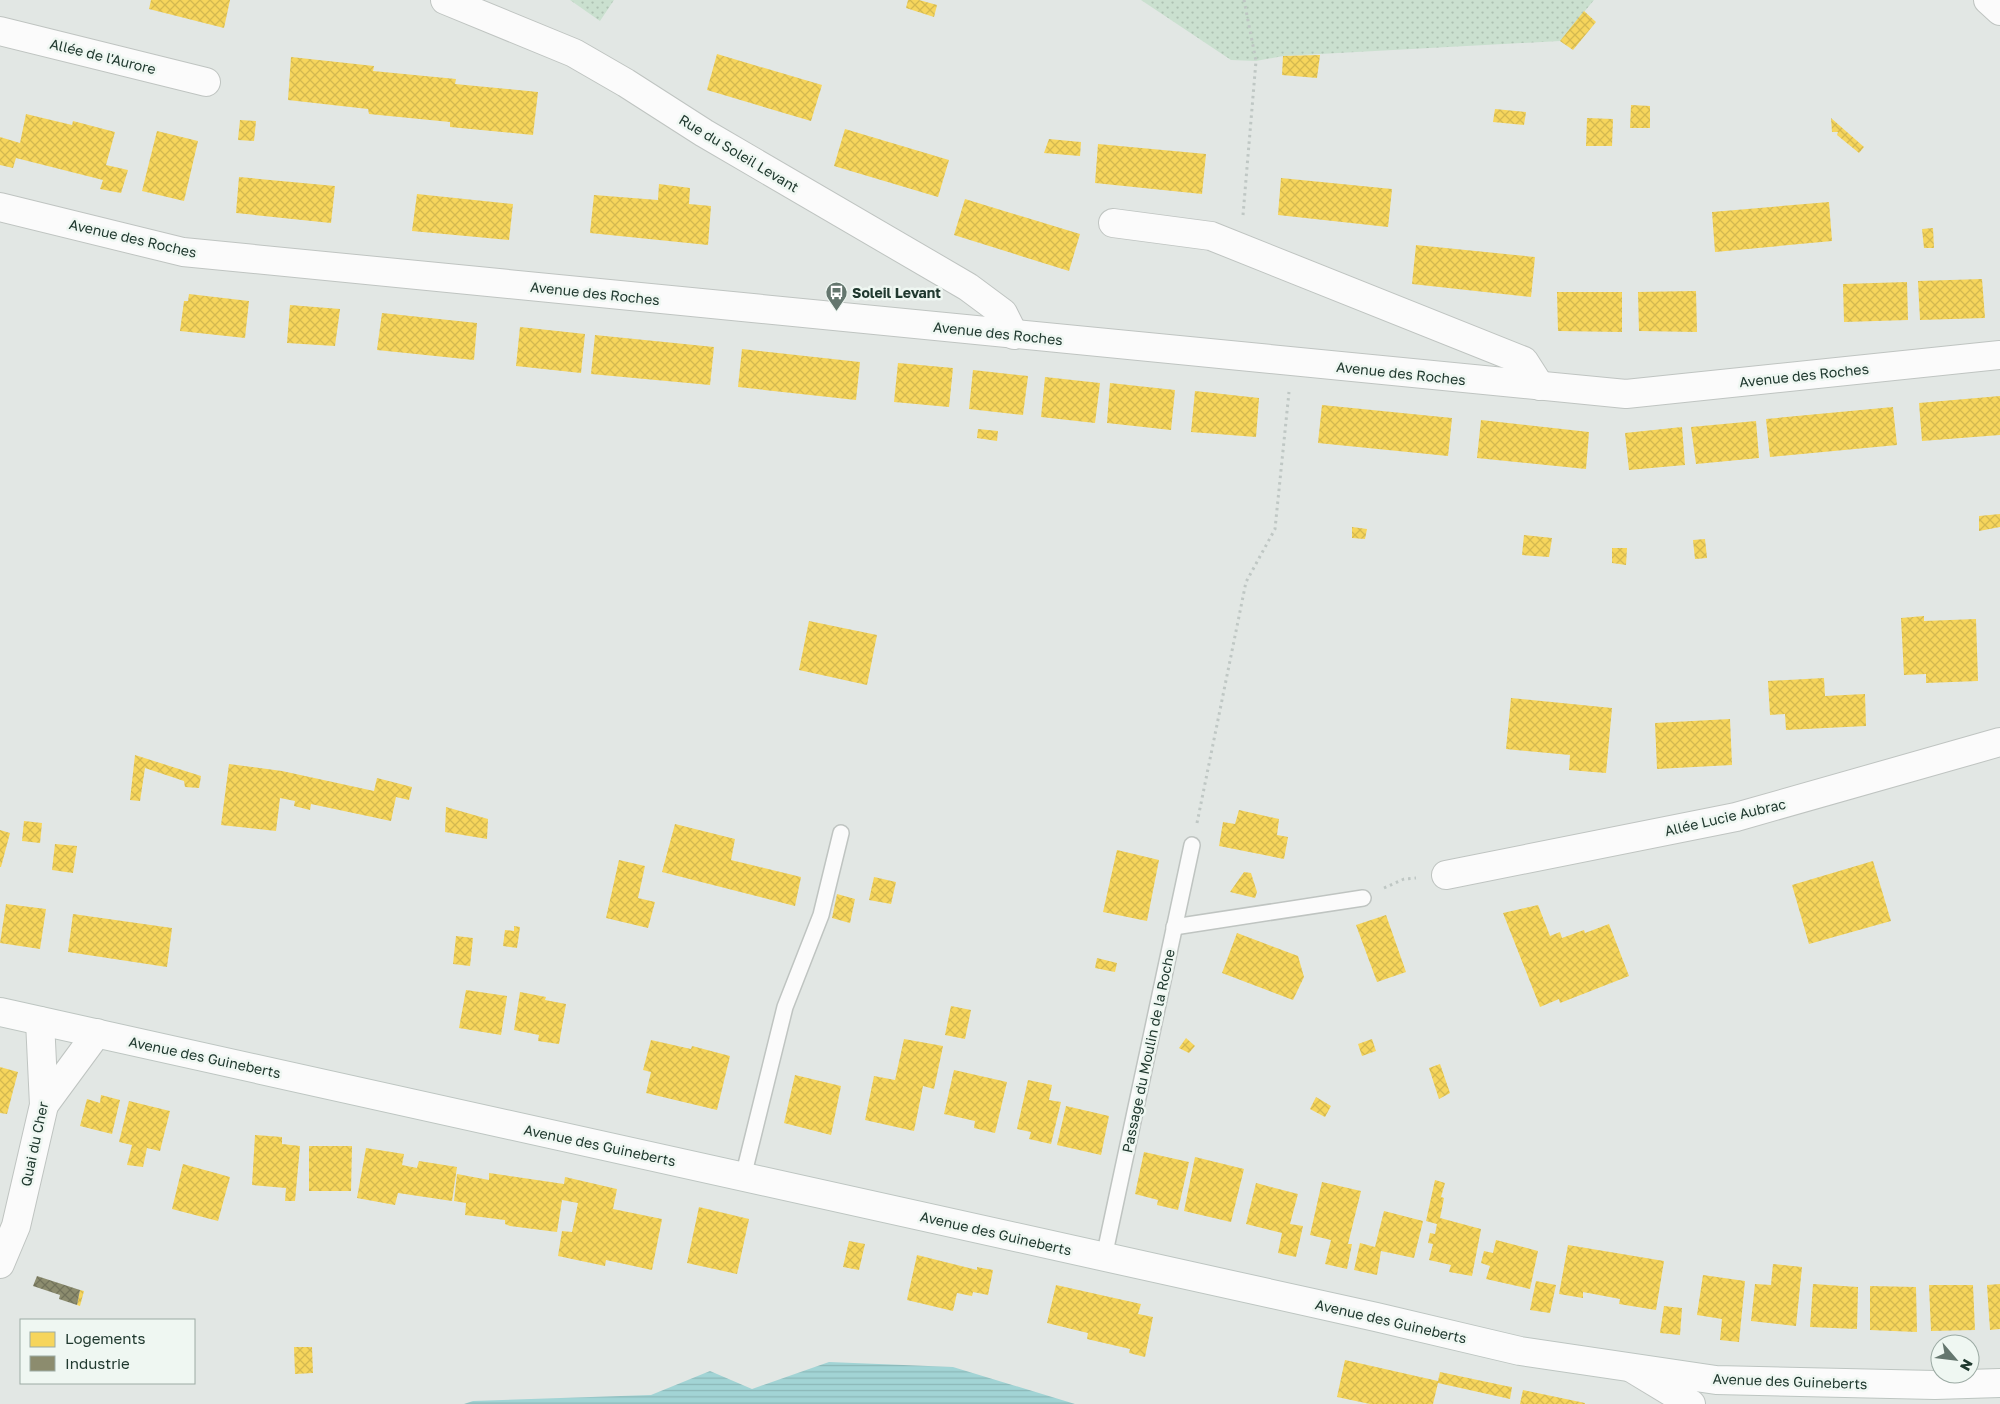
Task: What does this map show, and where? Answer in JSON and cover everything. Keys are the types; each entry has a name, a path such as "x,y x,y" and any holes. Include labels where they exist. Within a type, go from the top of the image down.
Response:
{"street":[{"name":"Rue du Soleil Levant","path":"445,0 574,53 626,83 704,133 968,287 1003,313 1014,334"},
{"path":"1988,0 2000,11"},
{"name":"Allée de l'Aurore","path":"0,31 206,82"},
{"name":"Avenue des Roches","path":"0,207 184,252 1626,394 2000,355"},
{"path":"1113,222 1211,236 1240,247 1524,361 1540,386"},
{"name":"Allée Lucie Aubrac","path":"1446,875 1736,817 2000,742"},
{"name":"Avenue des Guineberts","path":"0,1012 1376,1317 1520,1351 1716,1380 1935,1385 2000,1383"},
{"name":"Quai du Cher","path":"0,1264 16,1226 44,1105 40,1021"},
{"path":"44,1105 97,1033"},
{"path":"1633,1369 1691,1404"}],"lane":[{"path":"743,1177 785,1007 821,915 841,833"},
{"name":"Passage du Moulin de la Roche","path":"1104,1257 1192,845"},
{"path":"1174,927 1363,898"}],"path":[{"path":"1240,247 1256,61 1244,0"},
{"path":"1192,845 1246,582 1276,529 1292,362"},
{"path":"1363,898 1404,878 1446,875"}],"green space":[{"path":"570,0 614,0 600,21"},
{"path":"1141,0 1594,0 1560,41 1283,56 1256,61 1231,60"}],"water":[{"path":"829,1362 953,1367 1075,1404 464,1404 473,1401 651,1395 710,1371 752,1389"}],"building: Logements":[{"path":"151,0 230,0 224,28 149,9"},
{"path":"908,0 919,0 937,5 934,17 906,8"},
{"path":"1584,11 1596,22 1573,50 1560,41"},
{"path":"717,54 822,85 811,121 707,90"},
{"path":"1320,55 1317,78 1282,75 1283,56"},
{"path":"291,57 374,66 373,71 456,79 455,84 538,92 533,135 450,127 450,122 369,114 368,109 288,100"},
{"path":"1631,105 1650,106 1650,128 1630,128"},
{"path":"1495,109 1526,112 1524,125 1493,122"},
{"path":"26,114 72,125 73,121 115,132 106,165 128,170 121,193 100,189 103,180 16,158 13,168 0,165 0,137 20,143"},
{"path":"1587,118 1613,119 1612,146 1586,146"},
{"path":"1831,118 1864,147 1859,153 1837,135 1838,132 1832,132"},
{"path":"240,120 256,121 254,141 238,140"},
{"path":"845,129 949,160 938,197 834,166"},
{"path":"157,131 198,141 184,201 142,191"},
{"path":"1049,139 1081,142 1080,156 1044,153"},
{"path":"1098,144 1206,154 1202,194 1095,183"},
{"path":"239,177 335,186 331,223 236,213"},
{"path":"1281,178 1392,189 1388,227 1278,215"},
{"path":"659,184 690,188 689,204 711,206 708,245 590,233 594,195 658,200"},
{"path":"417,194 513,204 509,240 412,231"},
{"path":"965,199 1080,234 1069,271 954,235"},
{"path":"1829,202 1832,241 1715,252 1712,212"},
{"path":"1933,228 1934,248 1924,248 1922,229"},
{"path":"1416,245 1535,257 1531,297 1412,284"},
{"path":"1982,279 1985,318 1920,320 1918,281"},
{"path":"1907,282 1908,320 1844,322 1843,284"},
{"path":"1696,291 1697,332 1639,331 1638,292"},
{"path":"1557,292 1622,292 1622,332 1558,331"},
{"path":"189,294 249,301 245,338 180,331 184,301 188,301"},
{"path":"290,305 340,309 335,346 287,343"},
{"path":"382,313 477,323 474,360 377,350"},
{"path":"520,327 585,334 581,373 516,366"},
{"path":"595,335 714,347 710,385 591,374"},
{"path":"742,349 860,362 856,400 738,387"},
{"path":"898,363 953,368 949,407 894,402"},
{"path":"973,370 1028,376 1023,415 969,409"},
{"path":"1045,377 1100,383 1095,423 1041,417"},
{"path":"1110,383 1175,390 1171,430 1107,423"},
{"path":"1195,391 1259,398 1256,437 1191,432"},
{"path":"2000,396 2000,435 1922,441 1919,403"},
{"path":"1322,405 1452,418 1448,456 1318,443"},
{"path":"1893,407 1897,445 1770,457 1766,419"},
{"path":"1481,420 1589,432 1586,469 1477,458"},
{"path":"1756,421 1759,458 1696,464 1691,427"},
{"path":"1682,427 1685,465 1629,470 1625,433"},
{"path":"978,429 998,431 997,441 977,438"},
{"path":"2000,514 2000,527 1979,531 1979,516"},
{"path":"1352,527 1367,529 1365,539 1352,538"},
{"path":"1524,535 1552,538 1549,557 1522,555"},
{"path":"1705,539 1707,558 1695,559 1693,540"},
{"path":"1612,548 1627,548 1626,565 1612,563"},
{"path":"1924,616 1924,621 1976,619 1978,681 1926,683 1926,674 1904,675 1901,618"},
{"path":"809,621 877,635 867,685 799,670"},
{"path":"1824,678 1825,696 1865,694 1866,726 1786,730 1785,714 1770,715 1768,681"},
{"path":"1511,698 1612,708 1606,773 1569,770 1570,755 1506,749"},
{"path":"1730,719 1732,765 1657,769 1655,723"},
{"path":"135,755 201,776 199,788 185,787 184,781 145,768 140,801 130,800"},
{"path":"229,764 282,771 374,791 377,778 412,787 409,800 396,797 391,821 311,804 310,810 294,806 295,801 280,798 276,831 221,825"},
{"path":"446,807 488,819 487,839 445,832"},
{"path":"1239,810 1279,819 1277,835 1288,837 1284,859 1219,846 1223,822 1235,824"},
{"path":"24,821 42,823 40,843 22,841"},
{"path":"675,824 735,839 731,860 801,877 795,906 662,872"},
{"path":"0,830 10,833 1,867 0,867"},
{"path":"55,844 77,846 73,873 52,870"},
{"path":"1117,850 1159,860 1147,921 1103,912"},
{"path":"619,860 645,866 638,898 655,902 648,928 606,918"},
{"path":"1873,861 1891,921 1809,944 1792,885"},
{"path":"1244,872 1251,873 1257,892 1255,898 1230,892"},
{"path":"874,877 896,882 891,904 869,900"},
{"path":"837,894 855,899 850,923 832,918"},
{"path":"6,904 46,909 40,949 0,943"},
{"path":"1538,905 1550,936 1560,932 1562,938 1584,930 1585,933 1609,924 1629,976 1560,1003 1559,999 1540,1007 1503,913"},
{"path":"73,914 172,928 167,967 68,952"},
{"path":"1386,915 1406,972 1377,982 1356,925"},
{"path":"514,926 520,927 517,948 503,946 505,930 514,931"},
{"path":"1237,933 1298,956 1304,977 1293,1000 1222,973"},
{"path":"456,936 473,938 470,966 453,964"},
{"path":"1097,958 1117,963 1115,972 1095,968"},
{"path":"466,990 507,996 501,1035 459,1028"},
{"path":"520,992 546,997 545,1000 566,1004 559,1044 538,1041 539,1035 514,1030"},
{"path":"951,1006 971,1010 965,1039 945,1035"},
{"path":"1186,1038 1195,1046 1189,1053 1179,1048"},
{"path":"904,1039 943,1046 934,1089 923,1086 914,1131 865,1120 874,1076 895,1080"},
{"path":"1372,1039 1376,1051 1362,1056 1358,1044"},
{"path":"651,1040 691,1049 692,1046 730,1056 717,1110 646,1093 651,1072 643,1070"},
{"path":"1440,1064 1450,1093 1439,1099 1429,1068"},
{"path":"0,1067 18,1072 7,1114 0,1113"},
{"path":"954,1070 1007,1082 995,1133 974,1128 975,1121 944,1114"},
{"path":"795,1075 841,1086 831,1135 784,1123"},
{"path":"1028,1080 1052,1085 1049,1100 1061,1102 1051,1144 1029,1139 1031,1132 1017,1129"},
{"path":"101,1095 120,1100 112,1134 80,1126 87,1099 100,1103"},
{"path":"1316,1097 1331,1106 1325,1117 1310,1109"},
{"path":"129,1101 170,1111 160,1151 147,1148 143,1167 127,1165 132,1145 119,1142"},
{"path":"1066,1106 1109,1116 1101,1155 1057,1145"},
{"path":"255,1135 282,1137 282,1144 300,1146 295,1201 285,1201 286,1188 252,1185"},
{"path":"309,1146 352,1146 351,1191 309,1191"},
{"path":"366,1148 404,1154 402,1165 417,1168 419,1161 457,1167 452,1201 398,1193 395,1205 357,1198"},
{"path":"1144,1152 1189,1162 1178,1210 1157,1205 1158,1200 1135,1194"},
{"path":"1195,1157 1244,1169 1231,1222 1184,1211"},
{"path":"183,1164 230,1177 218,1221 172,1209"},
{"path":"489,1173 564,1184 565,1177 617,1189 613,1209 662,1219 652,1270 606,1260 605,1266 558,1256 562,1231 572,1232 578,1203 562,1200 557,1232 510,1226 505,1224 505,1220 465,1215 466,1203 454,1201 457,1174 489,1180"},
{"path":"1435,1180 1445,1183 1441,1197 1444,1198 1440,1218 1481,1229 1472,1276 1449,1272 1451,1265 1429,1260 1433,1244 1428,1243 1430,1233 1435,1234 1437,1224 1426,1221"},
{"path":"1322,1182 1361,1191 1348,1244 1352,1244 1347,1269 1325,1264 1331,1240 1310,1235"},
{"path":"1256,1183 1298,1194 1290,1224 1303,1226 1296,1257 1278,1253 1282,1233 1246,1224"},
{"path":"699,1207 749,1219 737,1274 687,1263"},
{"path":"1384,1211 1423,1221 1414,1258 1381,1251 1377,1275 1354,1270 1360,1243 1375,1247"},
{"path":"1496,1240 1538,1251 1530,1289 1486,1279 1490,1266 1481,1263 1484,1251 1493,1253"},
{"path":"849,1241 865,1244 859,1270 843,1267"},
{"path":"1568,1245 1664,1261 1656,1310 1619,1304 1620,1299 1583,1292 1583,1298 1559,1294"},
{"path":"917,1255 977,1270 977,1267 993,1270 988,1295 973,1292 972,1296 957,1293 953,1311 907,1300"},
{"path":"1773,1264 1802,1267 1796,1326 1751,1321 1755,1284 1771,1285"},
{"path":"1703,1275 1745,1281 1739,1342 1720,1340 1722,1319 1697,1315"},
{"path":"1536,1281 1556,1285 1550,1313 1530,1310"},
{"path":"1813,1284 1858,1287 1857,1329 1810,1327"},
{"path":"2000,1284 2000,1329 1990,1330 1987,1285"},
{"path":"1056,1285 1141,1304 1138,1314 1153,1317 1145,1357 1129,1353 1130,1349 1087,1339 1088,1333 1047,1323"},
{"path":"1929,1285 1973,1285 1975,1330 1931,1331"},
{"path":"1870,1286 1916,1287 1917,1332 1870,1330"},
{"path":"80,1290 84,1291 80,1306 77,1305"},
{"path":"1664,1306 1682,1308 1680,1335 1660,1333"},
{"path":"294,1347 312,1347 313,1373 295,1374"},
{"path":"1345,1360 1438,1381 1440,1372 1512,1387 1510,1399 1438,1383 1433,1404 1370,1404 1337,1397"},
{"path":"1523,1390 1585,1403 1585,1404 1520,1404"}],"building: Industrie":[{"path":"37,1276 80,1290 77,1305 59,1299 60,1295 33,1286"}],"place":[{"name":"Soleil Levant","path":"836,311"}]}
